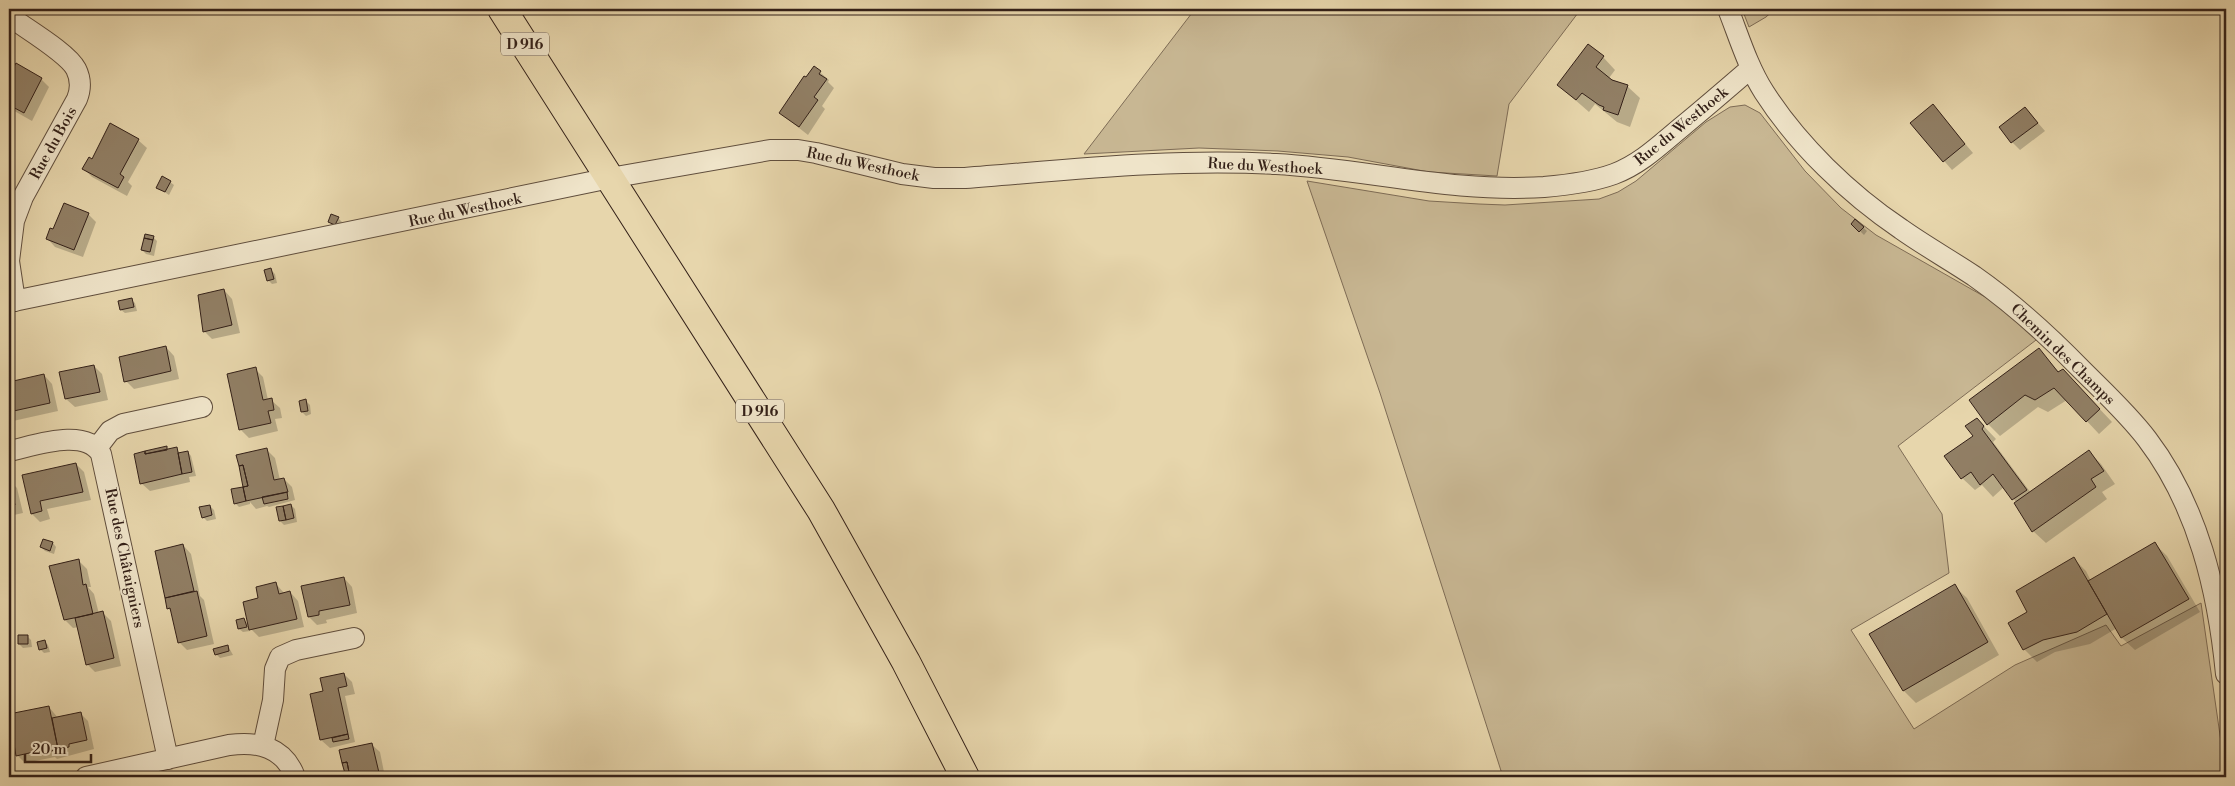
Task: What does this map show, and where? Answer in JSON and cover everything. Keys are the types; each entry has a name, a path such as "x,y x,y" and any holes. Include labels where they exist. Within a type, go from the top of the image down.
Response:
{"main road":[{"name":"D 916","path":"502,9 821,510 897,645 964,777"}],"street":[{"name":"Chemin des Champs","path":"1728,9 1751,68 1763,91 1783,118 1828,168 1887,219 1974,276 2020,311 2049,337 2117,405 2147,439 2179,490 2197,531 2214,594 2226,674"},
{"name":"Rue du Bois","path":"9,16 68,59 76,70 80,87 77,99 23,197 14,221 9,261 12,301"},
{"name":"Rue du Westhoek","path":"12,301 610,178 716,159 784,150 824,154 884,170 934,178 965,178 1157,164 1226,163 1317,168 1410,182 1469,187 1554,186 1611,175 1638,162 1751,68"},
{"path":"9,451 69,440 84,441 97,448 110,431 123,424 202,407"},
{"name":"Rue des Châtaigniers","path":"97,448 105,468 168,759"},
{"path":"263,746 273,700 275,668 280,657 296,650 354,638"},
{"path":"86,777 230,745 251,744 272,749 286,760 295,777"}],"shaded area":[{"path":"1195,9 1581,9 1509,104 1497,176 1429,172 1348,157 1278,151 1199,148 1084,154"},
{"path":"1742,9 1775,9 1749,27"},
{"path":"1745,105 1760,113 1805,171 1841,208 1876,235 2001,306 2040,337 1898,446 1942,514 1949,573 1851,630 1914,729 2015,665 2106,625 2121,646 2201,603 2221,742 2222,777 1503,777 1380,393 1307,181 1429,201 1505,205 1599,199 1618,192 1636,181 1706,122 1730,107"}],"building":[{"path":"1588,44 1604,56 1596,67 1612,80 1628,85 1618,115 1603,110 1604,107 1582,93 1576,100 1557,85"},
{"path":"16,63 42,78 24,113 9,105 9,76"},
{"path":"814,66 821,71 819,74 827,79 814,97 818,100 799,127 779,113 804,76 806,77"},
{"path":"1933,104 1965,144 1943,162 1910,123"},
{"path":"2025,107 2038,123 2011,143 1999,127"},
{"path":"110,123 139,139 120,174 124,177 118,188 82,169 89,157 92,159"},
{"path":"162,176 171,181 165,192 156,188"},
{"path":"64,203 89,213 74,250 46,239 50,228 53,229"},
{"path":"331,214 339,217 335,225 328,222"},
{"path":"1855,219 1864,227 1859,232 1851,224"},
{"path":"145,234 154,236 153,240 144,238"},
{"path":"144,238 153,240 150,252 141,250"},
{"path":"271,268 274,279 267,281 264,270"},
{"path":"224,289 232,325 203,332 198,295"},
{"path":"132,298 134,307 120,310 118,301"},
{"path":"166,346 171,371 124,382 119,357"},
{"path":"2039,348 2058,372 2063,369 2100,409 2086,422 2054,388 2035,400 2025,395 1987,425 1969,400"},
{"path":"94,365 100,392 65,399 59,372"},
{"path":"256,367 263,400 272,398 274,410 268,411 271,423 239,430 227,374"},
{"path":"44,374 50,403 9,412 9,382"},
{"path":"306,399 308,411 301,412 299,401"},
{"path":"1977,418 1984,426 1982,429 2027,490 2012,500 1993,474 1980,485 1971,472 1961,479 1944,456 1973,436 1965,426"},
{"path":"167,446 167,450 145,454 145,451"},
{"path":"177,447 182,474 140,484 134,454 145,451 145,454"},
{"path":"267,448 274,480 284,478 288,492 246,501 243,487 248,486 243,465 239,466 236,455"},
{"path":"2089,450 2104,471 2091,479 2096,487 2032,532 2014,503"},
{"path":"188,451 192,472 182,474 178,453"},
{"path":"76,463 83,492 40,501 42,511 31,514 22,475"},
{"path":"243,465 248,486 243,487 239,466"},
{"path":"9,478 15,505 9,507"},
{"path":"243,487 246,501 234,504 231,489"},
{"path":"287,492 288,499 264,504 262,497"},
{"path":"291,504 294,518 286,520 283,506"},
{"path":"210,505 212,515 202,518 199,507"},
{"path":"283,506 286,520 279,521 276,507"},
{"path":"43,539 53,542 50,551 40,547"},
{"path":"2155,542 2189,599 2121,638 2088,581"},
{"path":"183,544 194,591 165,598 155,551"},
{"path":"2074,557 2107,614 2077,632 2043,640 2023,650 2008,623 2027,612 2016,591"},
{"path":"79,559 83,585 86,584 93,614 64,620 49,566"},
{"path":"344,577 350,605 319,611 319,615 308,617 301,586"},
{"path":"276,582 279,594 290,591 297,619 249,630 243,602 258,598 256,587"},
{"path":"1955,584 1988,642 1903,691 1869,634"},
{"path":"197,591 207,636 178,643 170,608 167,609 165,598"},
{"path":"103,611 114,658 86,665 75,618"},
{"path":"244,618 247,627 238,629 236,620"},
{"path":"18,635 28,635 28,644 18,644"},
{"path":"45,640 47,648 39,650 37,642"},
{"path":"228,645 229,651 215,655 213,649"},
{"path":"344,673 347,686 338,688 348,734 320,740 310,694 323,691 320,678"},
{"path":"49,706 58,749 48,752 47,749 16,756 9,714"},
{"path":"81,712 87,740 69,744 69,747 58,749 52,718"},
{"path":"348,734 349,739 333,742 332,738"},
{"path":"372,743 380,777 350,777 347,762 342,763 339,750"},
{"path":"347,762 350,777 346,777 342,763"}]}
